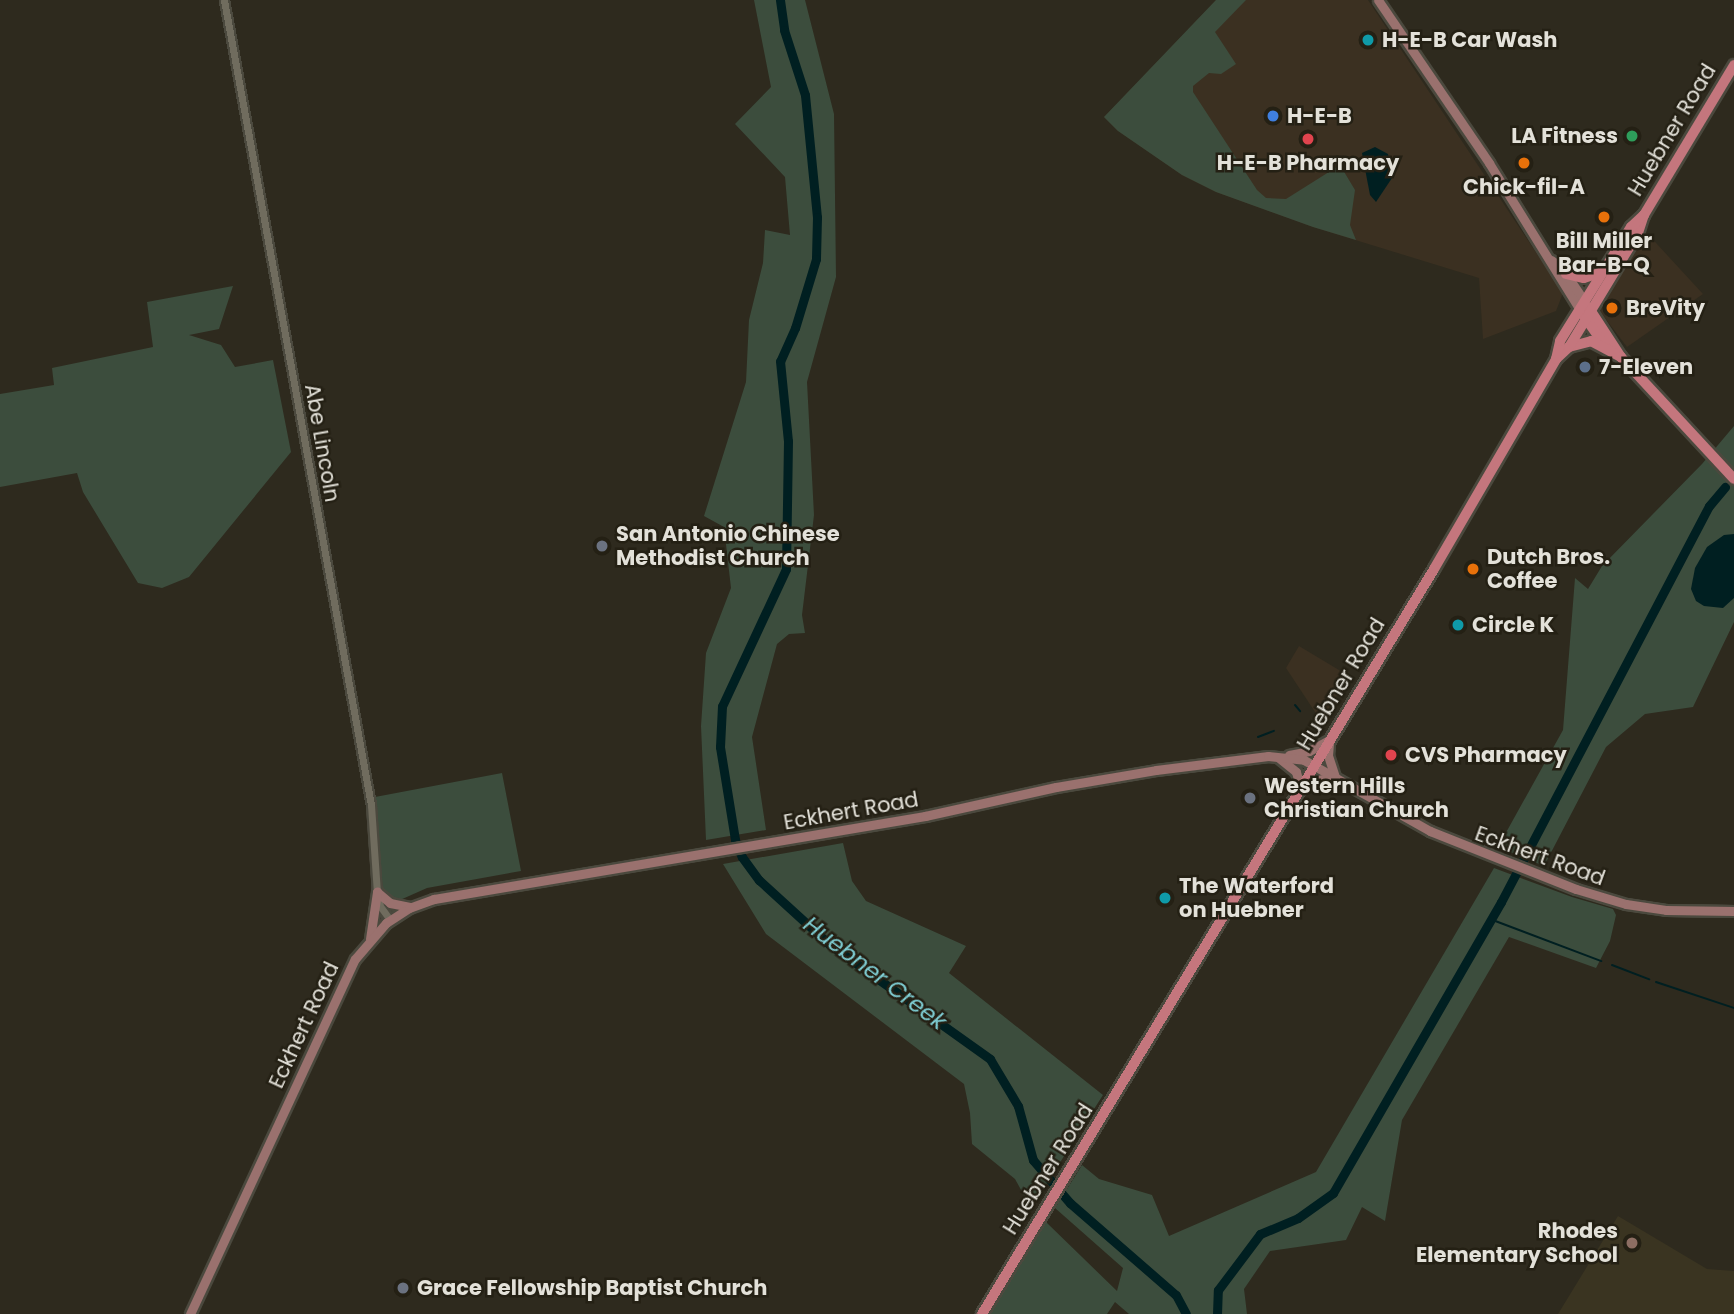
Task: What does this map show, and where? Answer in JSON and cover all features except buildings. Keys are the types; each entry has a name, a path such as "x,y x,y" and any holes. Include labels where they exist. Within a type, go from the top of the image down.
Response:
{"main road":[{"path":"1378,0 1585,311 1621,357 1734,479"},
{"name":"Huebner Road","path":"1556,359 1560,341 1585,311 1639,233 1644,215 1734,65"},
{"name":"Huebner Road","path":"982,1314 1434,569 1556,359 1569,347 1603,272 1630,227 1644,215"},
{"path":"1550,259 1566,274 1608,350"},
{"path":"1566,274 1584,278 1603,272"},
{"path":"1569,347 1591,341 1621,357"},
{"path":"1277,757 1308,751 1329,740"},
{"path":"1277,757 1296,772 1301,789 1317,780 1335,777 1328,754 1329,740"},
{"name":"Eckhert Road","path":"190,1314 341,986 370,939 390,920 412,907 444,897 925,816 1056,787 1156,770 1211,761 1277,757 1304,760 1409,821 1539,875 1626,904 1677,911 1734,911"},
{"path":"377,892 390,903 412,907"},
{"path":"370,939 377,892"}],"street":[{"name":"Abe Lincoln","path":"224,0 371,805 377,892 390,920"}],"shaded area":[{"path":"1216,0 1368,0 1563,293 1556,311 1483,339 1479,278 1313,227 1216,192 1182,175 1118,131 1104,117"},
{"path":"1645,231 1703,294 1627,347 1598,309"},
{"path":"1299,646 1349,676 1321,721 1286,668"},
{"name":"Rhodes Elementary School","path":"1618,1216 1707,1269 1734,1271 1734,1314 1558,1314"}],"green space":[{"path":"754,0 805,0 834,114 836,277 807,382 814,515 802,615 805,633 789,634 777,644 752,737 766,830 706,840 701,726 706,653 731,588 724,527 704,516 746,382 749,320 763,263 765,230 790,235 785,177 735,124 771,87"},
{"path":"1216,0 1246,0 1215,32 1236,64 1221,74 1209,73 1193,86 1193,92 1257,190 1266,198 1286,199 1340,165 1355,190 1350,225 1356,240 1216,192 1182,175 1118,131 1104,117"},
{"path":"233,286 219,329 189,335 221,345 235,367 273,360 291,452 189,577 162,588 138,583 83,492 77,473 0,487 0,394 54,385 52,368 153,347 147,302"},
{"path":"1734,426 1734,622 1693,707 1645,714 1606,747 1544,866 1498,847 1563,730 1575,578 1588,589 1602,566 1702,464"},
{"path":"502,773 521,871 427,888 400,900 386,897 383,893 375,797"},
{"path":"843,843 852,881 866,901 966,946 949,973 1103,1095 1031,1208 1015,1179 972,1144 970,1113 964,1084 766,934 723,864"},
{"path":"1494,868 1613,909 1616,915 1610,941 1596,968 1509,937 1402,1120 1385,1221 1362,1207 1346,1240 1270,1251 1244,1289 1247,1314 1129,1314 1115,1302 1107,1314 990,1314 1046,1222 1117,1291 1123,1268 1055,1208 1082,1165 1099,1179 1152,1195 1169,1236 1316,1172"}],"water":[{"path":"1375,147 1388,154 1392,178 1376,202 1370,195 1362,153"},
{"path":"1734,534 1734,598 1723,608 1704,606 1696,601 1691,589 1695,568 1707,547 1724,535"}],"waterway":[{"name":"Huebner Creek","path":"780,0 784,30 805,95 817,217 816,259 795,328 780,361 788,441 786,569 722,706 720,747 735,840 742,857 759,880 829,944 990,1059 1018,1106 1033,1160 1070,1203 1176,1295 1186,1314"},
{"path":"1725,487 1731,482"},
{"path":"1217,1314 1218,1290 1260,1234 1298,1218 1333,1193 1501,902 1709,506 1725,487"},
{"path":"1295,705 1300,711"},
{"path":"1258,737 1274,731"},
{"path":"1490,919 1601,961"},
{"path":"1612,965 1649,979"},
{"path":"1656,982 1734,1008"}],"place":[{"name":"H-E-B Car Wash","path":"1368,40"},
{"name":"H-E-B","path":"1273,116"},
{"name":"LA Fitness","path":"1632,136"},
{"name":"H-E-B Pharmacy","path":"1308,139"},
{"name":"Chick-fil-A","path":"1524,163"},
{"name":"Bill Miller Bar-B-Q","path":"1604,217"},
{"name":"BreVity","path":"1612,308"},
{"name":"7-Eleven","path":"1585,367"},
{"name":"San Antonio Chinese Methodist Church","path":"602,546"},
{"name":"Dutch Bros. Coffee","path":"1473,569"},
{"name":"Circle K","path":"1458,625"},
{"name":"CVS Pharmacy","path":"1391,755"},
{"name":"Western Hills Christian Church","path":"1250,798"},
{"name":"The Waterford on Huebner","path":"1165,898"},
{"name":"Rhodes Elementary School","path":"1632,1243"},
{"name":"Grace Fellowship Baptist Church","path":"403,1288"}]}
